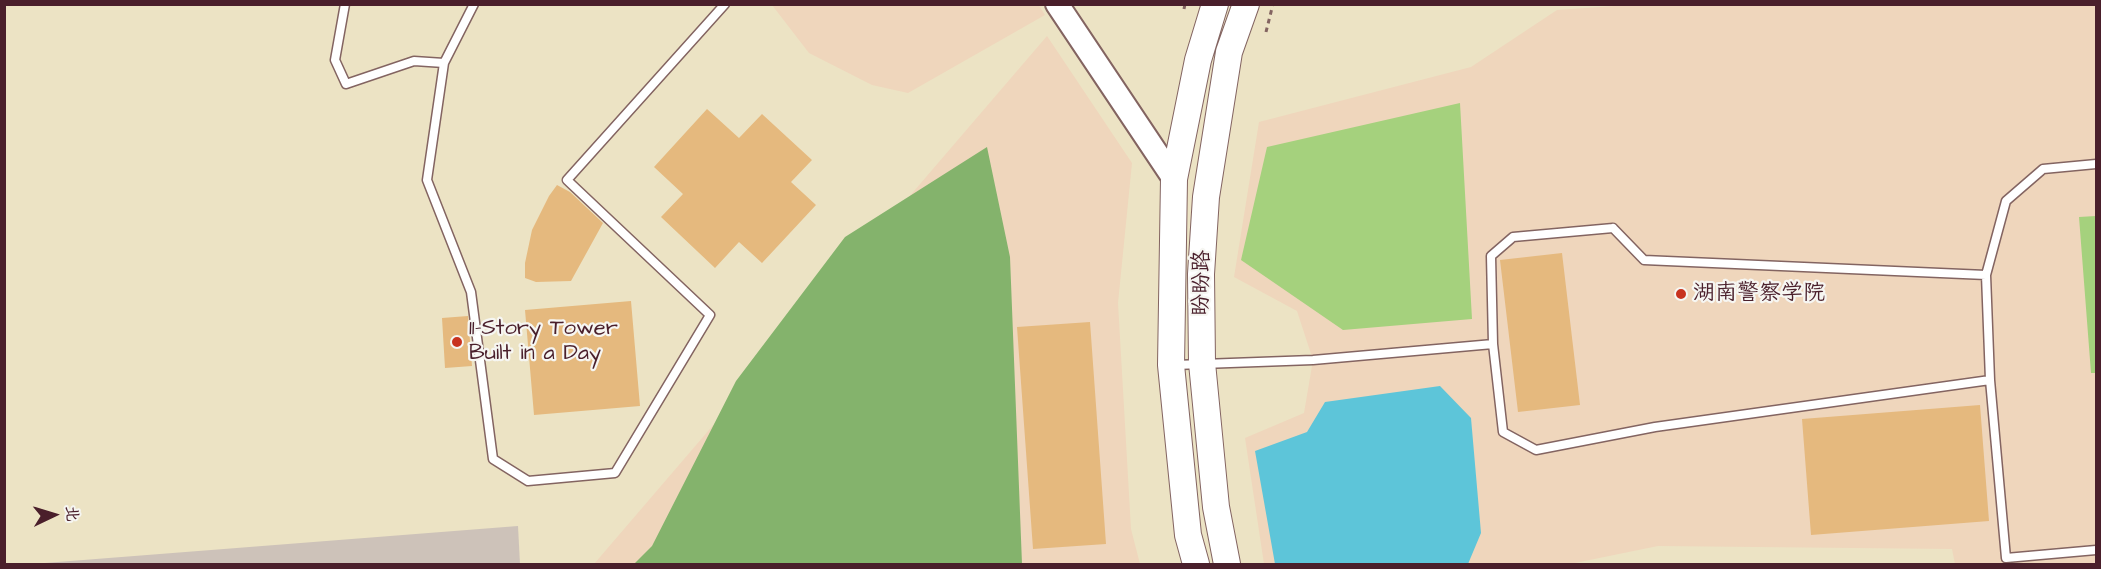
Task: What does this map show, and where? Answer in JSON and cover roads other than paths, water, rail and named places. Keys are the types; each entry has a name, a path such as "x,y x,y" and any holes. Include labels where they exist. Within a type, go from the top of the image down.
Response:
{"main road":[{"path":"1057,4 1174,179"},
{"name":"盼盼路","path":"1196,564 1188,535 1171,365 1174,179 1198,60 1215,4"},
{"name":"盼盼路","path":"1227,564 1216,507 1202,363 1201,274 1206,197 1229,52 1246,4"}],"lane":[{"path":"345,4 335,60 346,84 414,61 444,63"},
{"path":"474,4 444,63 427,180 471,292 493,459 528,481 615,473 710,315 567,180 725,4"},
{"path":"2097,164 2043,169 2006,201 1986,275 1990,380 2006,558 2097,550"},
{"path":"1986,275 1644,260 1613,228 1513,237 1491,256 1493,344 1503,432 1536,450 1655,427 1990,380"},
{"path":"1171,365 1314,360 1493,344"}],"water":[{"path":"1440,386 1471,418 1481,533 1468,564 1275,564 1255,451 1307,432 1325,402"}],"place":[{"name":"湖南警察学院","path":"1681,294"},
{"name":"11-Story Tower Built in a Day","path":"457,342"}]}
